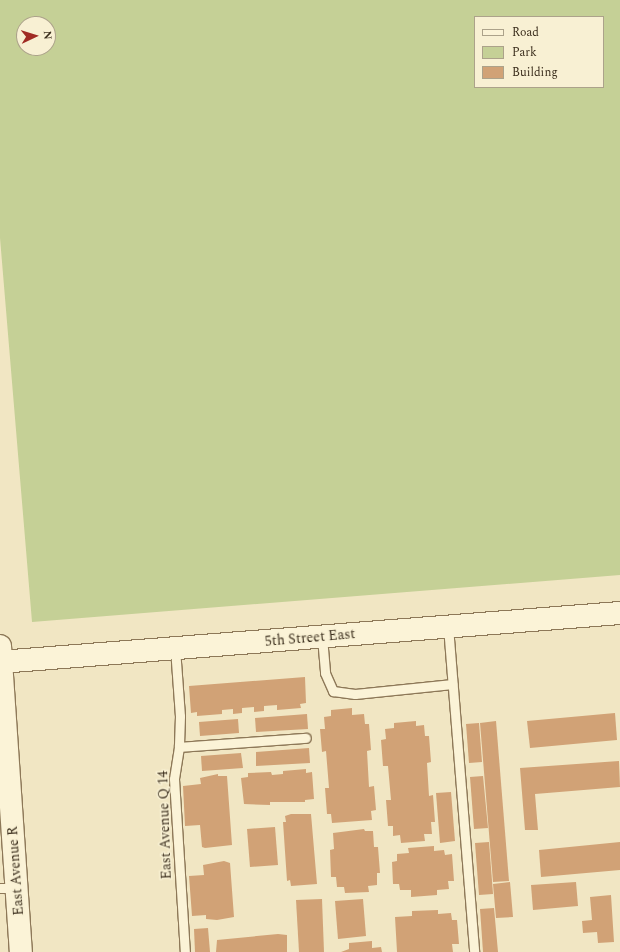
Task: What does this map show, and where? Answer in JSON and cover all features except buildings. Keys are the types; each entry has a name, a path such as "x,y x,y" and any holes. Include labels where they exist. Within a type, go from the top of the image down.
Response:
{"street":[{"name":"5th Street East","path":"0,656 175,648 322,638 448,626 620,613"},
{"name":"East Avenue R","path":"0,656 9,888 22,952"}],"lane":[{"path":"448,626 474,952"},
{"path":"322,638 325,672 333,691 355,694 452,684"},
{"name":"East Avenue Q 14","path":"175,648 180,716 179,747 174,778 185,952"},
{"path":"179,747 306,738"}],"green space":[{"path":"0,0 620,0 620,575 32,622 0,238"}]}
